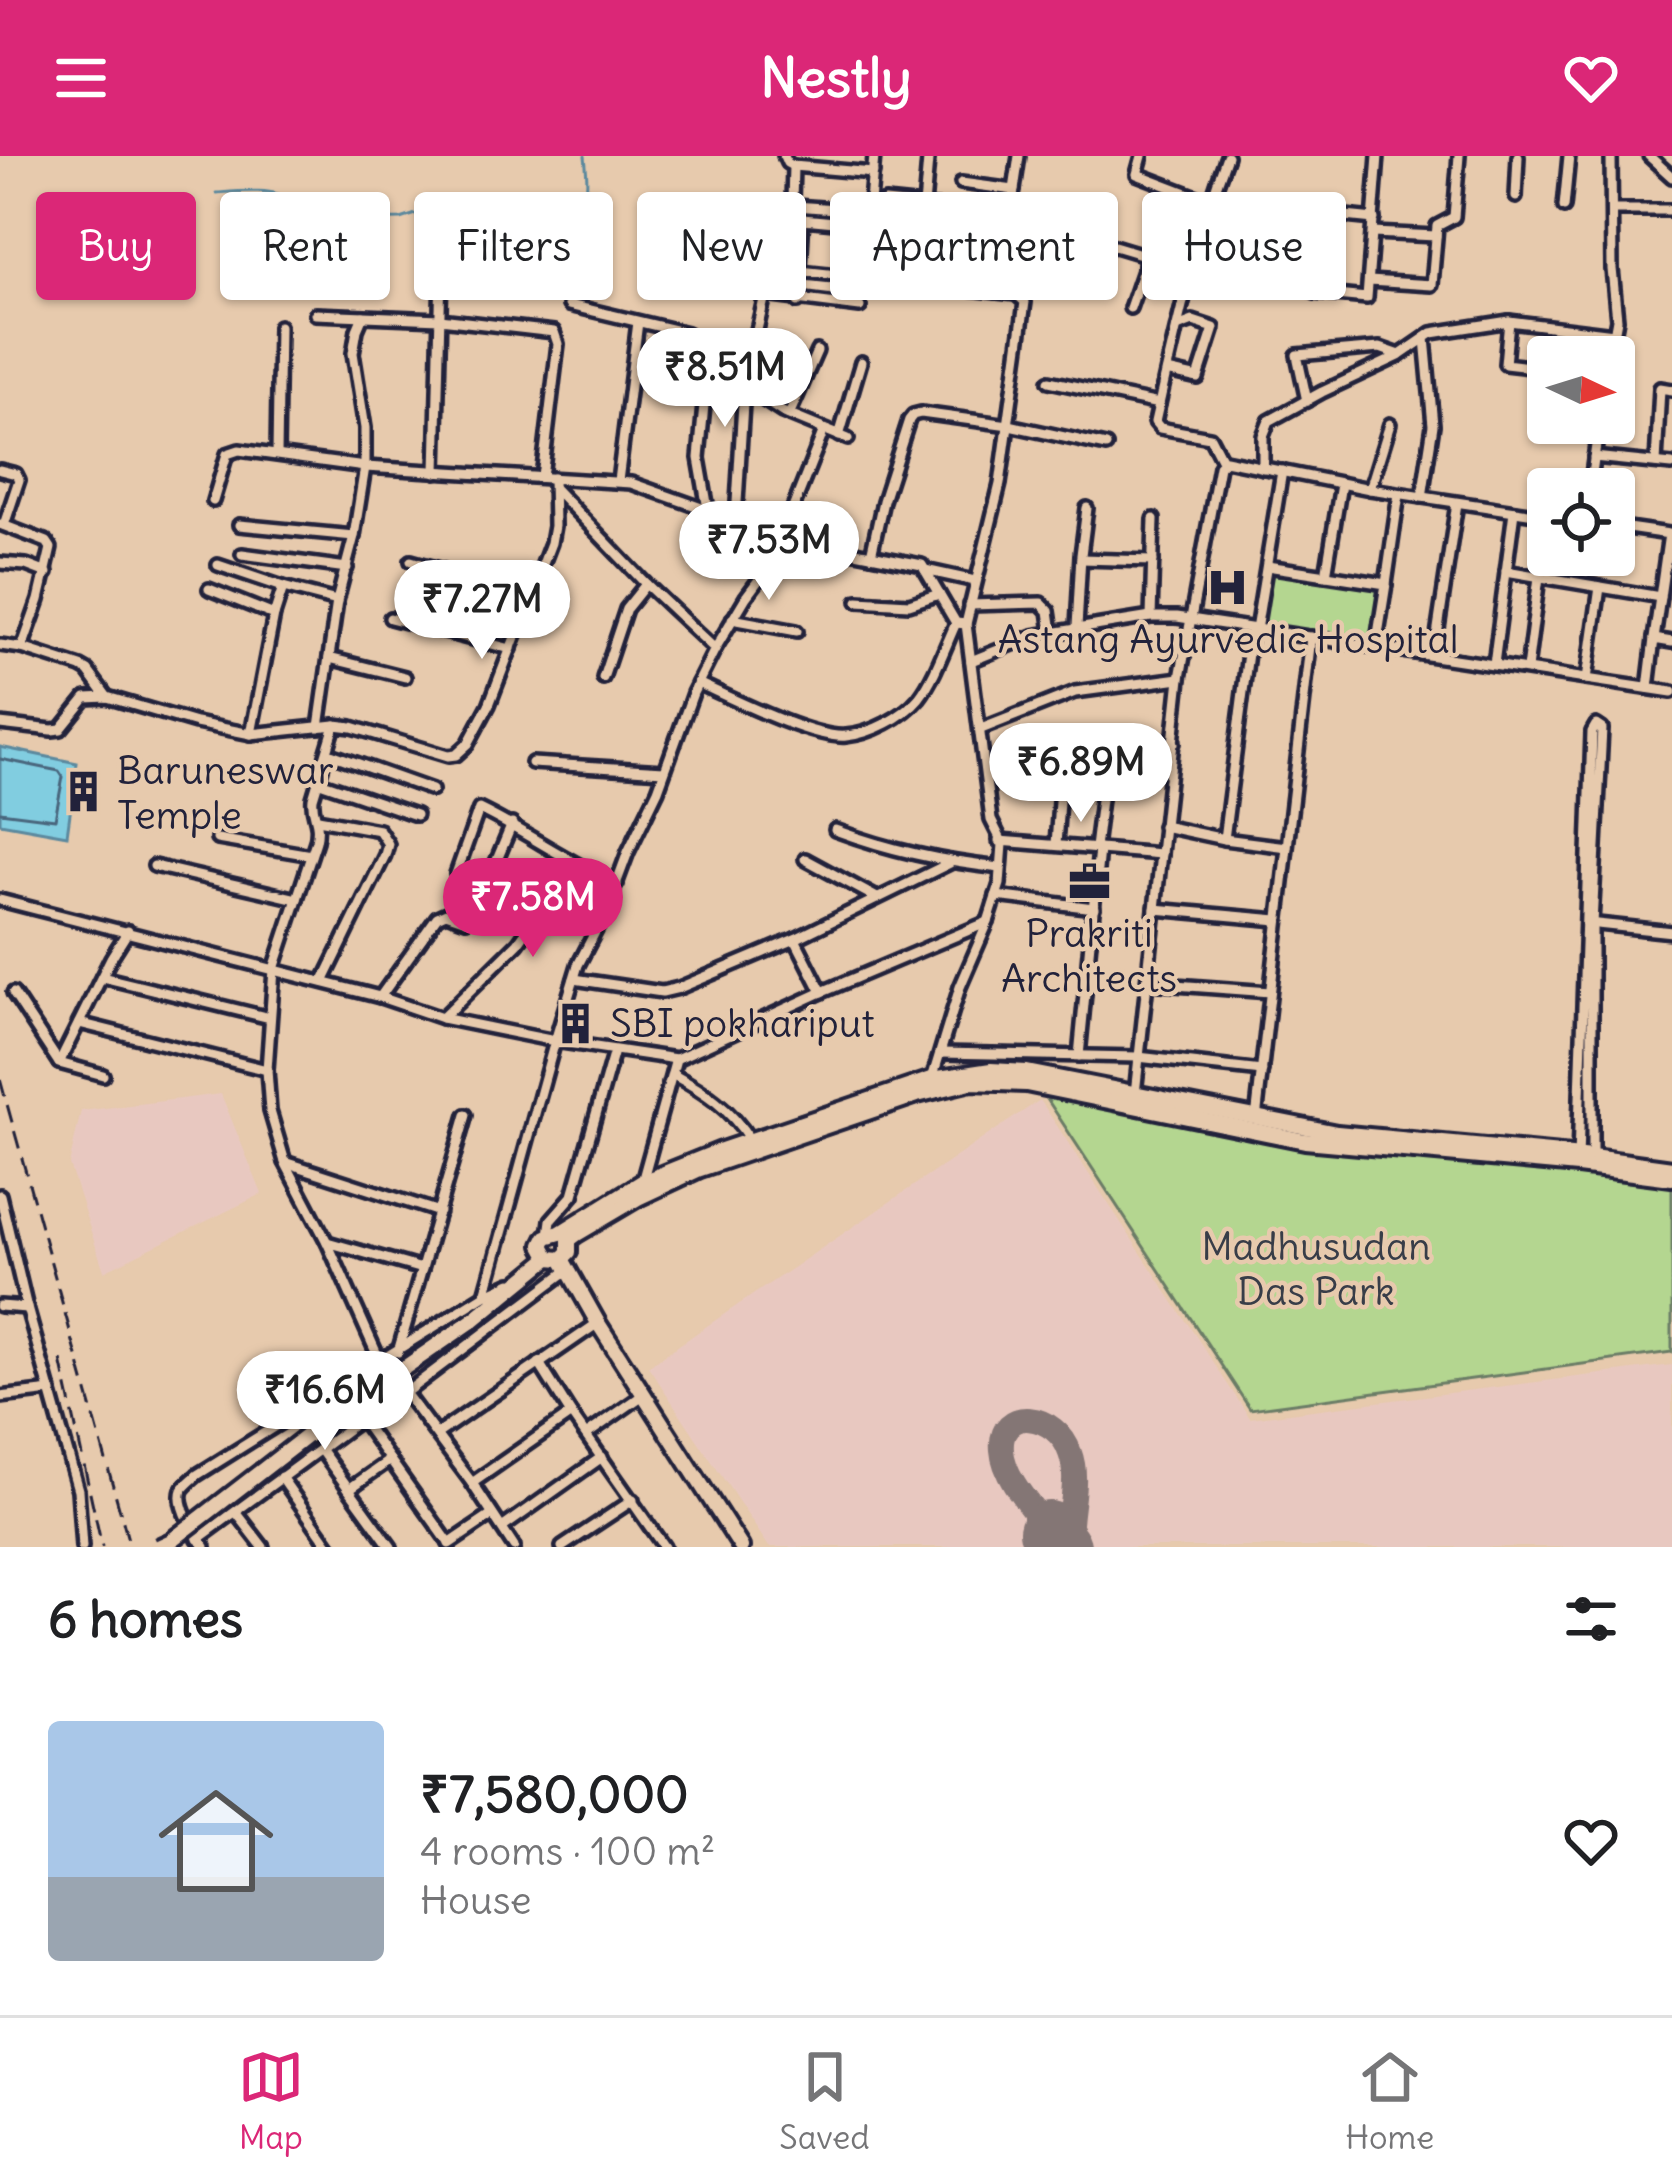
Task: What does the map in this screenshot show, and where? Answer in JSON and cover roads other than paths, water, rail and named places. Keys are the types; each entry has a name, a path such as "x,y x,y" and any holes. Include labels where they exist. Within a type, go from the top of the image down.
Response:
{"main road":[{"path":"741,1547 560,1262 542,1246 642,1182 932,1078 991,1070 1028,1072 1337,1133 1585,1162 1672,1178"},
{"path":"559,1236 700,1169 917,1095 971,1082 1026,1084 1305,1141 1672,1168"},
{"path":"158,1547 525,1278 560,1262 569,1252 559,1236"}],"street":[{"path":"784,156 793,166 873,173"},
{"path":"873,192 874,156"},
{"path":"961,183 1014,190 1019,156"},
{"path":"1142,156 1138,174 1184,192"},
{"path":"1214,192 1227,156"},
{"path":"1346,296 1367,298 1378,156"},
{"path":"1370,281 1432,285 1437,226 1454,217 1460,156"},
{"path":"1516,197 1518,156"},
{"path":"1564,207 1569,156"},
{"path":"1263,467 1263,436 1269,421 1400,356 1432,333 1509,321 1614,334 1612,156"},
{"path":"1647,156 1672,177"},
{"path":"925,192 928,160"},
{"path":"793,166 795,206 830,209"},
{"path":"1612,210 1671,212"},
{"path":"1346,216 1374,219"},
{"path":"1373,233 1436,236"},
{"path":"1130,308 1142,273"},
{"path":"436,472 440,300"},
{"path":"736,519 744,387 764,300"},
{"path":"789,300 860,308"},
{"path":"698,683 787,722 848,736 901,715 919,698 970,604 1000,484 1023,300"},
{"path":"1184,300 1155,422 1160,428 1210,437 1223,462"},
{"path":"569,305 687,333"},
{"path":"1,726 62,729 86,698 107,697 251,734 352,727 448,756 468,744 489,705 551,543 557,336 548,329 440,319 314,314"},
{"path":"319,727 337,601 365,467 353,353 363,316"},
{"path":"1167,371 1198,377 1214,328 1193,320 1178,327"},
{"path":"1509,321 1505,364 1527,367"},
{"path":"618,481 638,322"},
{"path":"277,454 279,326"},
{"path":"1422,497 1433,424 1425,338"},
{"path":"1306,401 1297,355 1380,348 1400,356"},
{"path":"789,416 818,351"},
{"path":"707,509 699,458 709,352"},
{"path":"744,387 789,416 843,438 861,362"},
{"path":"1048,381 1159,404"},
{"path":"1656,464 1660,388 1672,390"},
{"path":"871,555 914,415 1009,424 1106,446"},
{"path":"1370,490 1390,424"},
{"path":"485,1294 574,979 698,683 785,538 824,430"},
{"path":"1593,468 1596,444"},
{"path":"213,501 227,454 239,451 365,467 550,481 618,481 785,538 918,563 961,623 992,820 1003,844 996,896 960,987 932,1078"},
{"path":"1594,457 1672,465"},
{"path":"1223,462 1527,513"},
{"path":"1135,1094 1180,678 1223,462"},
{"path":"0,470 19,480 2,524 50,544 51,552 22,648"},
{"path":"1223,839 1282,471"},
{"path":"550,481 646,584 715,649"},
{"path":"1326,575 1341,484"},
{"path":"1376,647 1400,494"},
{"path":"1434,655 1457,502"},
{"path":"1077,627 1087,508"},
{"path":"1494,664 1514,511"},
{"path":"1151,616 1154,519"},
{"path":"239,525 354,536"},
{"path":"1635,529 1669,534 1648,688"},
{"path":"242,554 346,568"},
{"path":"1081,560 1153,561"},
{"path":"411,561 532,595"},
{"path":"0,563 46,573"},
{"path":"218,565 337,601"},
{"path":"1267,566 1386,584"},
{"path":"925,570 975,581"},
{"path":"1506,571 1660,597"},
{"path":"1527,670 1539,577"},
{"path":"603,678 626,609 646,584"},
{"path":"251,734 274,615 284,587"},
{"path":"1587,679 1600,587"},
{"path":"209,589 274,615"},
{"path":"858,601 909,604 939,594"},
{"path":"970,604 1041,603 1049,611 1052,632"},
{"path":"970,661 1034,636 1151,616 1193,618 1672,692"},
{"path":"390,618 511,649"},
{"path":"733,619 797,631"},
{"path":"1256,1119 1310,638"},
{"path":"1654,639 1672,642"},
{"path":"0,645 81,667 107,697"},
{"path":"329,658 405,677"},
{"path":"981,729 1075,692 1180,678"},
{"path":"334,725 312,806 319,829 274,969 267,1070 270,1111 285,1162 380,1360"},
{"path":"1585,1162 1588,923 1592,732 1596,725 1602,729 1588,923"},
{"path":"985,767 1174,743"},
{"path":"1078,1056 1106,751"},
{"path":"328,753 432,790"},
{"path":"1056,845 1062,757"},
{"path":"532,763 664,771"},
{"path":"317,781 416,814"},
{"path":"456,874 479,809 617,884"},
{"path":"318,819 380,830 388,844 323,982"},
{"path":"380,997 437,917 446,913 466,920 474,915 512,824"},
{"path":"1163,826 1287,847"},
{"path":"835,830 950,862 1001,868"},
{"path":"218,839 311,855"},
{"path":"999,841 1161,854"},
{"path":"442,1018 518,943 562,856"},
{"path":"805,859 877,898"},
{"path":"574,979 662,992 679,988 795,939 950,862"},
{"path":"154,866 297,898"},
{"path":"996,896 1094,908"},
{"path":"0,899 380,997 442,1018 676,1059 988,922"},
{"path":"1155,909 1278,920"},
{"path":"1588,923 1672,932"},
{"path":"59,1063 128,931"},
{"path":"795,939 822,992"},
{"path":"102,977 270,1018"},
{"path":"1148,982 1270,992"},
{"path":"13,993 59,1063 103,1076"},
{"path":"79,1023 267,1070"},
{"path":"559,1236 550,1220 573,1195 614,1051"},
{"path":"941,1053 1138,1057 1262,1071"},
{"path":"642,1182 676,1059"},
{"path":"672,1074 719,1102 750,1140"},
{"path":"398,1352 466,1115"},
{"path":"285,1162 439,1212"},
{"path":"0,1195 78,1490 82,1547"},
{"path":"327,1242 422,1270"},
{"path":"525,1278 485,1294 185,1485 181,1502 201,1543 281,1477 404,1393 560,1262"},
{"path":"0,1306 27,1308"},
{"path":"436,1434 598,1323"},
{"path":"539,1364 633,1500 658,1545"},
{"path":"0,1397 51,1391"},
{"path":"404,1393 514,1547"},
{"path":"586,1435 643,1395"},
{"path":"472,1483 571,1414"},
{"path":"361,1419 447,1545 493,1515"},
{"path":"320,1449 391,1547"},
{"path":"502,1528 602,1457"},
{"path":"349,1489 390,1460"},
{"path":"281,1477 330,1547"},
{"path":"562,1547 633,1500"},
{"path":"236,1512 263,1547"}],"water":[{"path":"0,747 77,763 67,835 0,823"}],"waterway":[{"path":"217,193 275,193 288,200 305,221 401,219 419,213 453,221 488,215 519,235 582,208 587,189 585,156"}],"railway":[{"path":"0,1079 130,1547"},
{"path":"61,1360 102,1547"}],"place":[{"name":"Astang Ayurvedic Hospital","path":"1228,587"},
{"name":"Baruneswar Temple","path":"83,792"},
{"name":"Prakriti Architects","path":"1089,881"},
{"name":"SBI pokhariput","path":"576,1023"}],"park label":[{"name":"Madhusudan Das Park","path":"1316,1268"}]}
